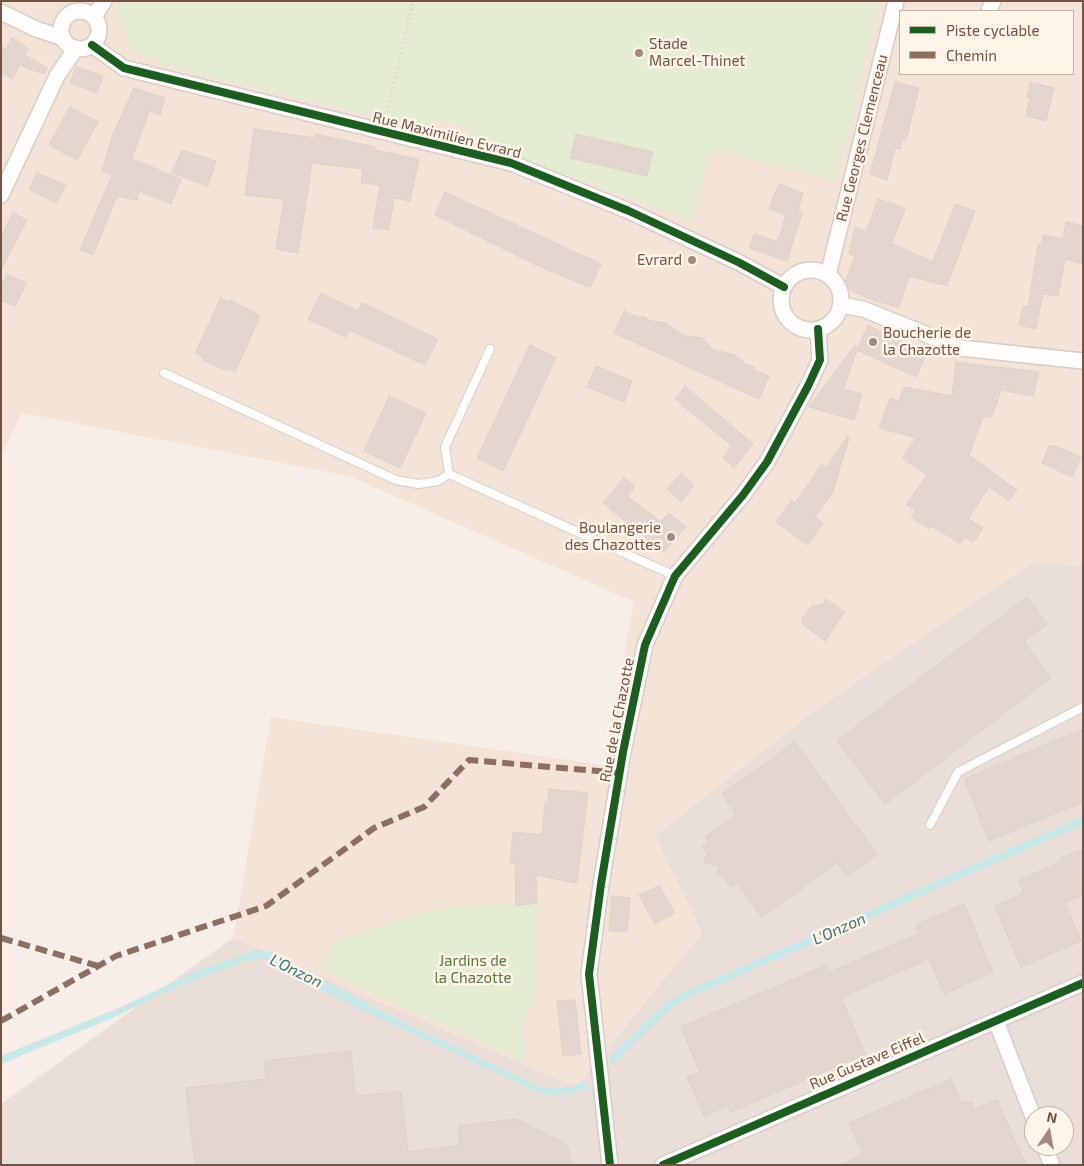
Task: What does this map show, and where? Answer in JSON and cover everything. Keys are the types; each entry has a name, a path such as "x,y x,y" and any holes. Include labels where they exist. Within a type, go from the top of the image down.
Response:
{"street":[{"path":"94,17 104,1"},
{"name":"Rue Georges Clemenceau","path":"828,275 896,22 896,1"},
{"path":"1,195 7,169 58,76 76,48 92,45 96,40 99,28 94,17 84,11 72,12 63,21 61,33 63,38"},
{"path":"1,12 36,29 63,38 76,48"},
{"name":"Rue Maximilien Evrard","path":"92,45 124,68 511,164 555,180 732,259 784,287"},
{"path":"808,270 828,275 836,283 841,294 841,306 836,316 828,325 818,329 807,330 796,326 788,319 782,309 781,298 784,287 794,276 808,270"},
{"path":"841,306 863,309 960,348 1083,361"},
{"name":"Rue de la Chazotte","path":"610,1165 589,974 601,884 623,752 645,645 675,576 743,495 766,462 820,360 818,329"},
{"name":"Rue Gustave Eiffel","path":"663,1165 1083,983"},
{"path":"996,1021 1029,1106"}],"lane":[{"path":"449,474 445,447 490,349"},
{"path":"164,374 396,480 418,484 438,481 449,474"},
{"path":"449,474 675,576"},
{"path":"930,825 958,772 1083,707"}],"path":[{"path":"383,132 413,1"}],"shaded area":[{"path":"1,1 1083,1 1083,561 1080,566 1034,562 818,708 655,836 702,933 576,1087 233,938 271,717 603,765 634,602 349,476 22,413 1,457"},
{"path":"1083,561 1083,1165 1,1165 1,1104 233,938 576,1087 702,933 655,836 818,708 1034,562 1080,566"}],"green space":[{"path":"121,1 879,1 836,180 710,149 693,222 667,211 477,144 468,128 437,120 424,127 179,70 131,51 124,30 115,16"},
{"name":"Jardins de la Chazotte","path":"537,903 534,1004 525,1014 523,1061 322,970 330,943 420,913 453,906"}],"water":[{"name":"L'Onzon","path":"1083,816 1083,825 682,1001 672,1008 611,1066 610,1056 668,1001 681,993"},
{"name":"L'Onzon","path":"257,949 272,953 405,1023 542,1088 565,1088 586,1081 587,1089 555,1096 535,1091 350,1005 261,958 247,961 184,984 110,1019 1,1064 1,1056 121,1007 192,973"}],"building":[{"path":"12,38 28,48 24,54 47,68 44,74 19,65 13,79 1,73 1,47 6,49"},
{"path":"76,67 103,76 97,93 70,83"},
{"path":"895,82 919,88 906,141 902,140 900,149 895,148 887,180 870,174"},
{"path":"1030,82 1054,88 1046,121 1026,116 1030,98 1027,97"},
{"path":"134,88 165,98 160,115 149,111 132,159 181,179 171,204 139,191 137,200 117,196 93,255 80,250 112,175 102,171 113,134"},
{"path":"70,107 98,122 77,160 49,145"},
{"path":"254,129 315,138 316,134 375,147 375,150 419,159 410,201 394,198 389,230 373,228 380,185 361,183 363,169 312,163 298,253 276,249 284,199 245,195"},
{"path":"576,134 653,152 647,176 570,158"},
{"path":"182,150 216,161 208,186 172,173"},
{"path":"37,173 66,185 56,203 29,189"},
{"path":"779,184 803,193 798,211 802,213 787,261 749,248 754,234 778,242 786,215 769,209"},
{"path":"445,192 601,264 590,288 534,264 435,215"},
{"path":"878,199 905,208 892,244 933,262 955,204 975,211 947,286 909,276 899,308 873,300 843,287 855,256 849,254 855,227 866,232"},
{"path":"13,213 27,220 1,270 1,237"},
{"path":"1066,222 1083,226 1083,264 1065,259 1058,296 1043,294 1036,329 1019,325 1023,306 1028,307 1038,245 1041,245 1043,235 1063,239"},
{"path":"7,274 26,283 15,306 1,300 1,286"},
{"path":"321,293 358,311 362,303 438,339 425,365 350,330 346,337 308,319"},
{"path":"221,298 229,302 231,300 260,316 235,372 226,368 225,370 203,360 204,358 195,353"},
{"path":"624,311 640,318 642,316 651,321 666,323 684,336 702,338 714,350 735,355 747,365 755,367 754,370 769,376 759,399 614,333"},
{"path":"868,325 927,353 916,377 857,350 843,389 862,394 854,420 809,407 855,345 858,348"},
{"path":"530,345 556,358 503,471 477,458"},
{"path":"956,362 1039,372 1033,396 1001,390 992,417 983,417 969,455 1017,490 1009,501 989,487 968,518 983,528 973,542 965,537 960,543 931,526 929,529 911,517 916,510 906,505 927,475 902,458 916,438 879,428 890,398 899,401 904,387 952,396"},
{"path":"596,366 632,381 624,402 587,387"},
{"path":"685,386 753,444 734,468 723,458 732,446 675,399"},
{"path":"389,396 426,413 400,468 364,451"},
{"path":"847,437 849,438 833,492 815,517 823,523 808,545 776,522 792,500 795,503 822,464 826,467"},
{"path":"1049,446 1055,446 1081,457 1072,477 1042,463"},
{"path":"681,473 694,485 681,502 667,489"},
{"path":"624,477 635,487 627,496 661,522 669,513 686,527 664,552 603,503"},
{"path":"1027,597 1047,624 1024,642 1051,678 885,804 837,741"},
{"path":"826,599 845,612 825,641 803,625 802,619 812,606 823,604"},
{"path":"1083,729 1083,802 989,841 964,779"},
{"path":"795,742 877,854 847,876 837,863 762,917 737,883 731,887 724,877 717,874 719,867 704,862 707,853 702,846 709,842 705,837 736,814 722,794"},
{"path":"549,789 588,793 577,883 536,875 537,903 516,906 515,863 510,864 513,832 542,835 545,803 548,800"},
{"path":"1083,849 1083,895 1065,903 1081,941 1021,967 995,906 1024,893 1019,880 1061,862 1060,858"},
{"path":"659,886 675,913 655,924 639,895"},
{"path":"612,896 630,898 627,932 609,931"},
{"path":"964,904 993,972 944,994 929,959 841,997 865,1054 731,1112 728,1106 704,1116 687,1077 700,1073 681,1027 827,965 830,972 918,934 915,925"},
{"path":"575,1000 581,1054 563,1056 557,1001"},
{"path":"351,1051 355,1096 401,1092 408,1152 460,1145 458,1126 516,1119 565,1143 568,1147 571,1165 195,1165 186,1088 266,1079 264,1061"},
{"path":"951,1079 961,1102 973,1102 973,1110 997,1100 1026,1165 839,1165 863,1154 849,1123"}],"marked path":[{"path":"1,1021 116,956 266,906 374,828 424,807 469,760 620,773"},
{"path":"1,938 98,966"}],"cycle path":[{"path":"92,45 124,68 511,163 629,211 740,263 784,287"},
{"path":"610,1165 589,974 601,884 623,752 645,645 675,576 743,495 767,462 820,360 818,329"},
{"path":"663,1165 1083,983"}],"place":[{"name":"Stade Marcel-Thinet","path":"639,53"},
{"name":"Evrard","path":"692,260"},
{"name":"Boucherie de la Chazotte","path":"873,342"},
{"name":"Boulangerie des Chazottes","path":"671,537"}]}
